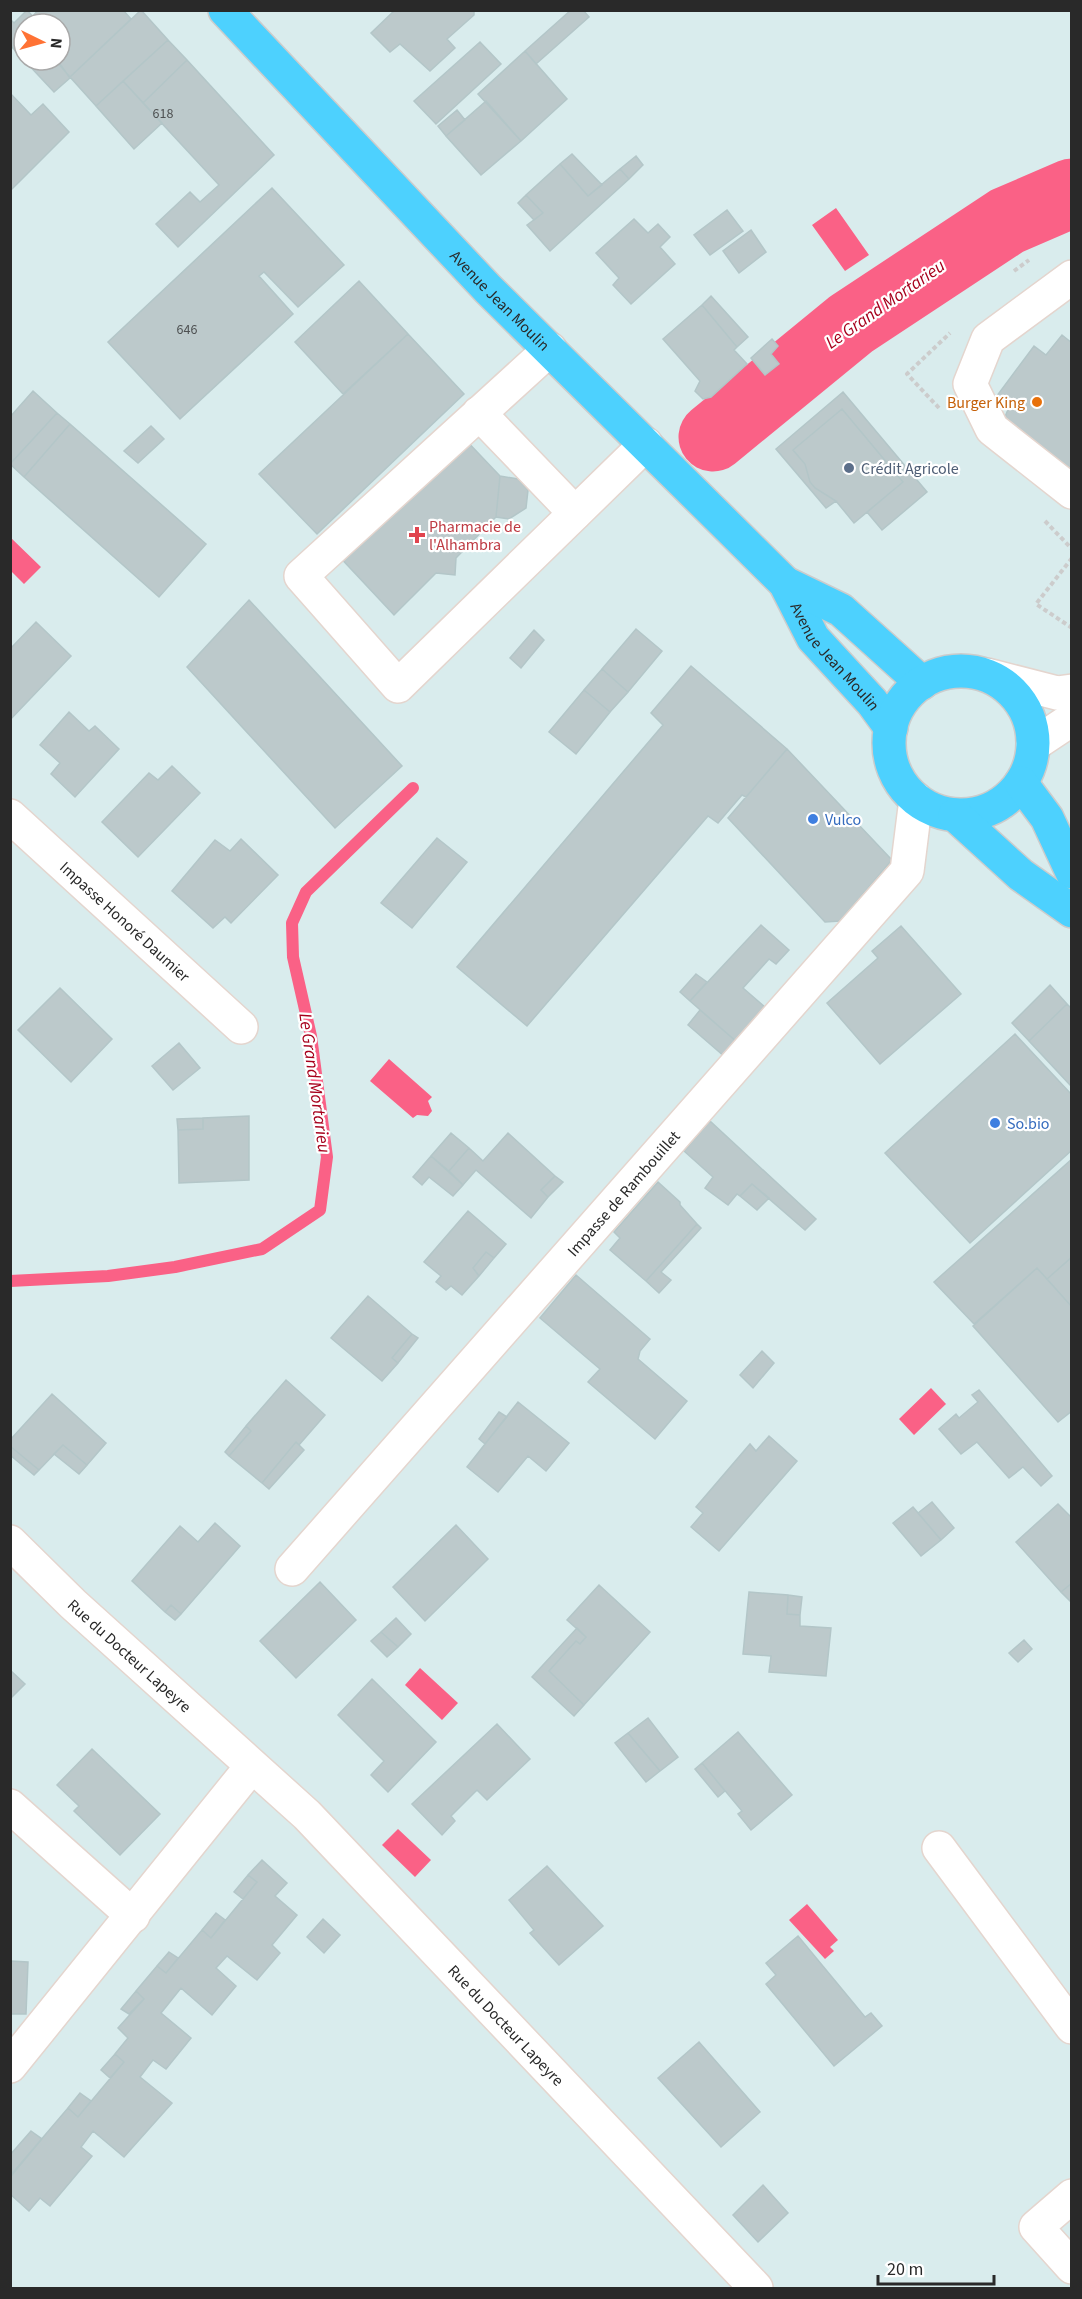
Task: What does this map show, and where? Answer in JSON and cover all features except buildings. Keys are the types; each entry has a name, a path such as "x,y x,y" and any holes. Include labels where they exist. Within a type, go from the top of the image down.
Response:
{"main road":[{"name":"Avenue Jean Moulin","path":"225,10 488,289 785,583 813,638 872,702 891,728"},
{"name":"Avenue Jean Moulin","path":"785,583 841,610 922,683"},
{"path":"952,672 987,675 1000,682 1018,698 1029,719 1034,745 1030,765 1021,783 1009,797 993,808 975,814 955,815 934,810 916,799 902,784 893,766 889,748 891,728 898,710 908,695 922,683 952,672"},
{"path":"1021,783 1047,818 1071,872"},
{"path":"955,815 1021,874 1071,911"}],"street":[{"path":"1071,277 988,339 970,384 992,429 1071,492"},
{"path":"550,349 301,576 398,687 646,444"},
{"path":"479,413 575,513"},
{"path":"987,675 1057,693 1071,692"},
{"path":"1034,745 1071,718"},
{"name":"Impasse de Rambouillet","path":"292,1569 907,871 916,799"},
{"name":"Impasse Honoré Daumier","path":"10,816 241,1027"},
{"name":"Rue du Docteur Lapeyre","path":"10,1542 72,1604 307,1815 756,2289"},
{"path":"10,2066 252,1766"},
{"path":"10,1806 133,1916"},
{"path":"939,1848 1071,2027"},
{"path":"1071,2196 1036,2227 1071,2267"}],"path":[{"path":"1071,558 1036,604 1071,628"}],"shaded area":[{"path":"836,208 869,255 845,271 812,225"},
{"path":"10,537 41,567 24,584 11,571"},
{"path":"389,1059 432,1097 428,1101 432,1111 428,1116 417,1115 413,1118 370,1081"},
{"path":"931,1388 946,1404 914,1435 899,1419"},
{"path":"420,1668 458,1703 442,1720 405,1685"},
{"path":"398,1829 431,1860 415,1877 382,1845"},
{"path":"807,1904 838,1940 830,1947 834,1951 825,1959 789,1920"}],"waterway":[{"name":"Le Grand Mortarieu","path":"713,437 851,324 1007,221 1072,193"},
{"name":"Le Grand Mortarieu","path":"10,1281 108,1276 175,1267 262,1249 320,1210 327,1157 311,1036 293,957 292,923 306,892 413,788"}],"place":[{"name":"Burger King","path":"1037,402"},
{"name":"Crédit Agricole","path":"849,468"},
{"name":"Pharmacie de l'Alhambra","path":"417,535"},
{"name":"Vulco","path":"813,819"},
{"name":"So.bio","path":"995,1123"}]}
